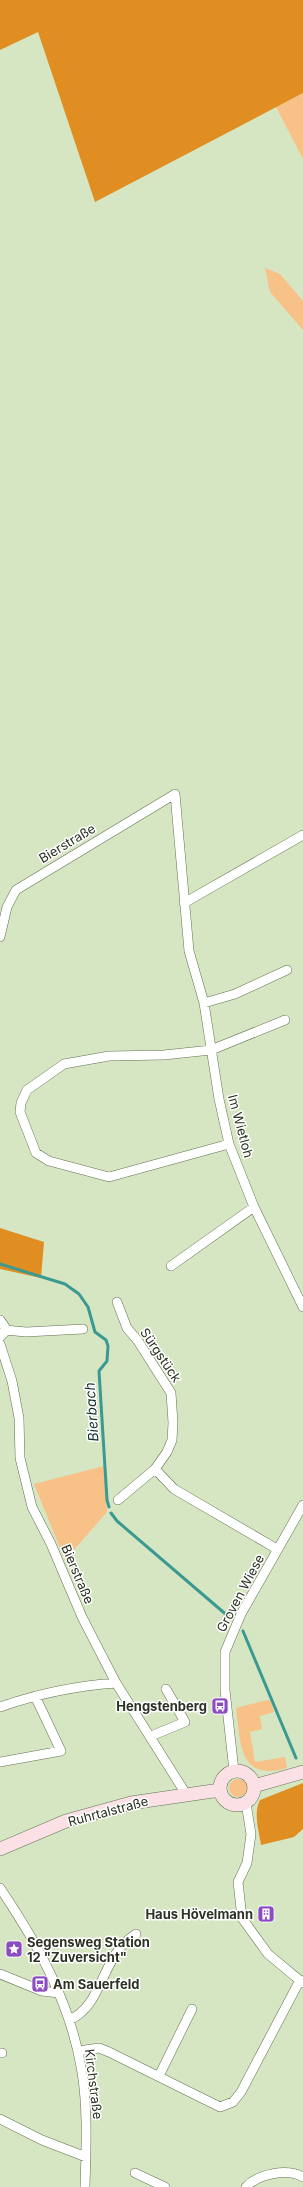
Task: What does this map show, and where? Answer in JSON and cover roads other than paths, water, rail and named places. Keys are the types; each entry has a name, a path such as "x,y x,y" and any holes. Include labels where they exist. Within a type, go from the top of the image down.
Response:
{"main road":[{"path":"234,1771 245,1773 250,1776 254,1786 253,1796 246,1803 239,1805 226,1802 220,1790 224,1778 234,1771"},
{"path":"254,1786 303,1772"},
{"name":"Ruhrtalstraße","path":"0,1849 66,1821 131,1803 220,1790"}],"street":[{"name":"Im Wietloh","path":"175,794 189,951 204,1003 211,1050 229,1144 254,1206 302,1303"},
{"name":"Bierstraße","path":"0,937 8,907 16,890 175,794"},
{"path":"184,903 303,835"},
{"path":"204,1003 234,994 287,970"},
{"path":"229,1144 109,1177 49,1161 36,1153 20,1112 21,1103 27,1090 64,1064 109,1056 164,1055 211,1050 285,1020"},
{"path":"171,1266 254,1206"},
{"name":"Sürgstück","path":"117,1302 127,1328 171,1393 173,1417 172,1440 167,1452 155,1468 118,1500"},
{"path":"0,1320 3,1323 2,1334 83,1329"},
{"name":"Bierstraße","path":"0,1344 12,1381 19,1418 20,1458 32,1507 51,1544 82,1617 116,1683 151,1736 186,1794"},
{"path":"155,1468 174,1489 277,1550"},
{"name":"Groven Wiese","path":"234,1771 225,1690 226,1652 234,1627 303,1505"},
{"path":"0,1707 34,1696 76,1686 116,1683"},
{"path":"151,1736 185,1722 166,1689"},
{"path":"0,1762 61,1751 34,1696"},
{"path":"78,2051 99,2048 220,2107 233,2102 241,2092 302,1981 268,1954 242,1918 238,1882 247,1862 251,1834 246,1803"},
{"name":"Kirchstraße","path":"0,1888 32,1937 59,1993 78,2051 85,2099 85,2187"},
{"path":"68,2020 82,2012 90,2001 119,1948 136,1934"},
{"path":"0,1974 42,1992 59,1993"},
{"path":"159,2076 192,2009"},
{"path":"0,2119 42,2140 86,2157"},
{"path":"135,2173 165,2187"},
{"path":"246,2187 258,2178 275,2174 302,2173"}],"waterway":[{"name":"Bierbach","path":"0,1264 65,1284 79,1294 88,1307 95,1332 106,1340 108,1346 107,1361 99,1371 107,1500 109,1507"},
{"name":"Bierbach","path":"111,1513 117,1521 229,1617"},
{"name":"Bierbach","path":"243,1631 296,1758"}],"place":[{"name":"Hengstenberg","path":"220,1706"},
{"name":"Haus Hövelmann","path":"266,1914"},
{"name":"Segensweg Station 12 \"Zuversicht\"","path":"14,1949"},
{"name":"Am Sauerfeld","path":"40,1984"}]}
